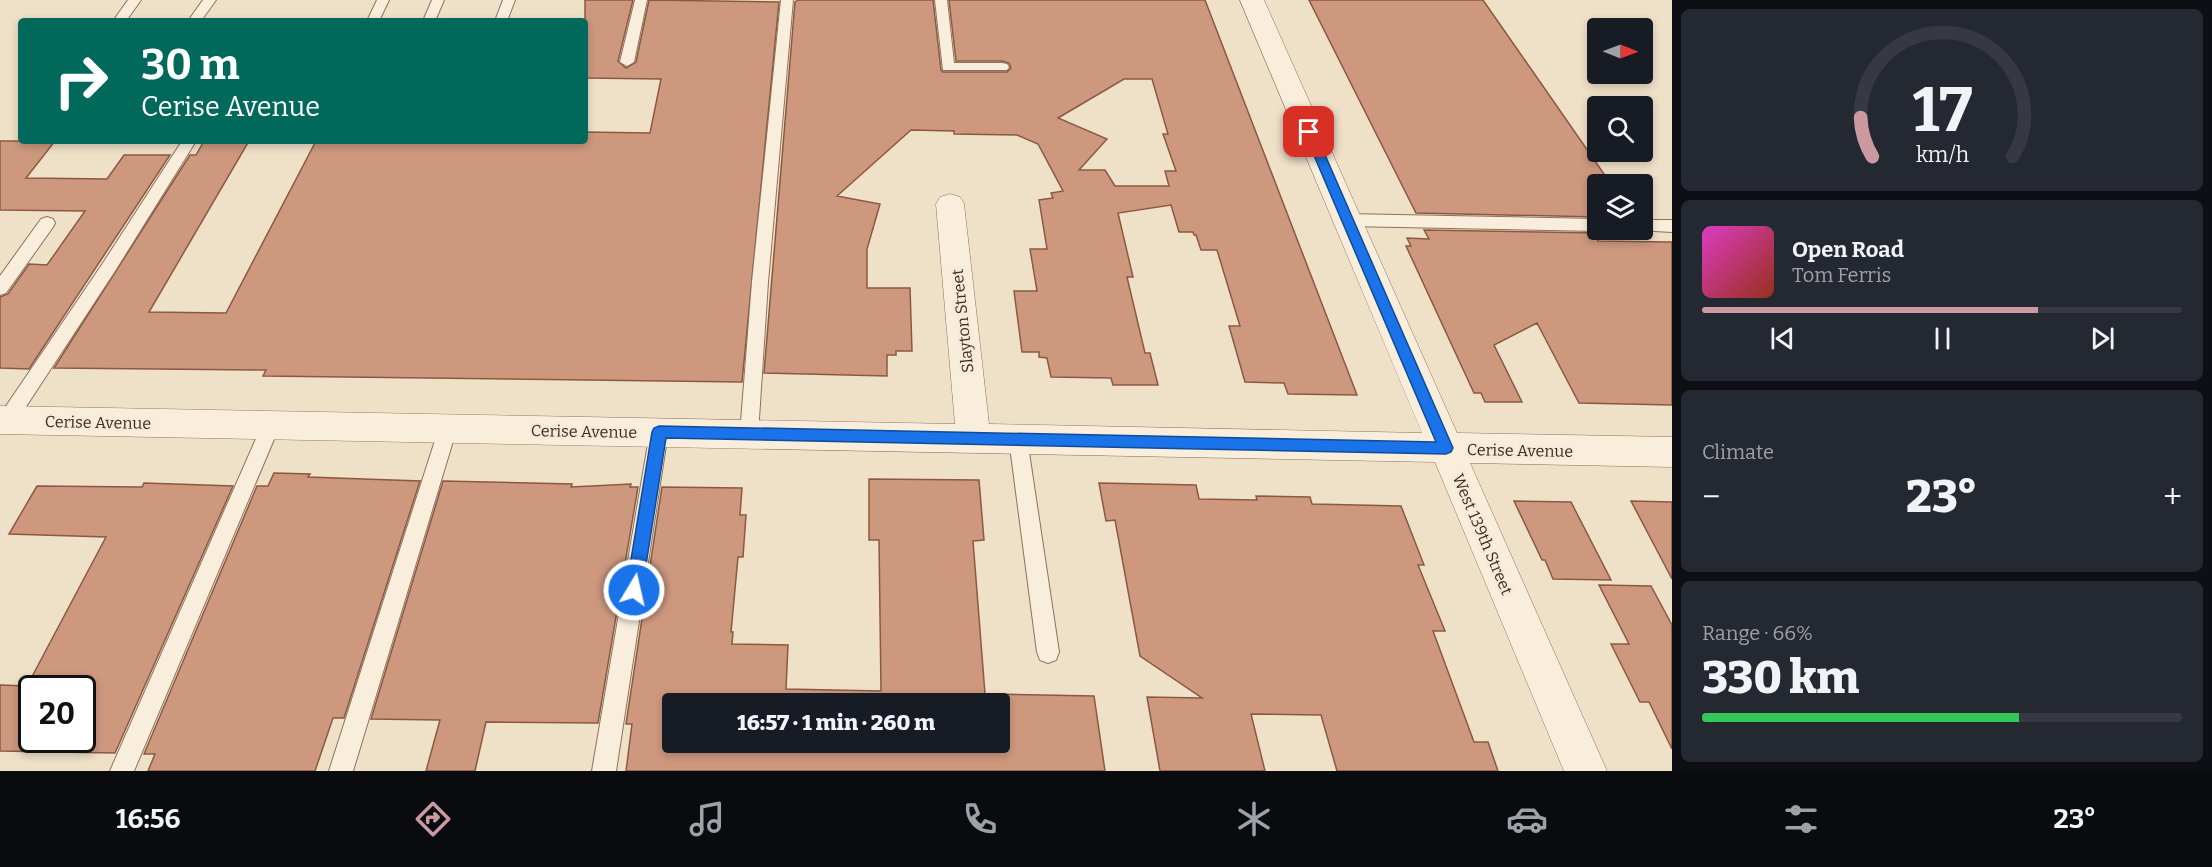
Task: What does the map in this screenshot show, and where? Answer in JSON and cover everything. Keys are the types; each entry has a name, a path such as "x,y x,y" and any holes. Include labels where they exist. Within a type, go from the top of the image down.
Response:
{"street":[{"name":"West 139th Street","path":"1252,0 1586,771"},
{"name":"Slayton Street","path":"950,204 973,438"},
{"name":"Cerise Avenue","path":"3,420 1672,452"}],"lane":[{"path":"121,18 135,0"},
{"path":"196,18 210,0"},
{"path":"374,18 383,0"},
{"path":"430,18 438,0"},
{"path":"502,18 509,0"},
{"path":"627,62 641,0"},
{"path":"749,434 760,282 787,0"},
{"path":"941,0 948,67 1002,67"},
{"path":"3,420 116,257 187,144"},
{"path":"1347,220 1587,225"},
{"path":"0,289 47,223"},
{"path":"1653,226 1672,226"},
{"path":"122,771 271,425"},
{"path":"341,771 448,428"},
{"path":"604,771 659,432"},
{"path":"1018,439 1048,652"}],"building":[{"path":"585,0 633,0 618,61 626,68 636,62 649,0 779,2 742,382 263,376 266,370 54,368 190,155 196,155 202,144 247,144 149,312 226,313 314,144 588,144 588,132 650,133 661,79 588,78 588,18 585,18"},
{"path":"798,0 933,0 943,72 1007,72 1011,68 1009,63 1002,61 956,61 949,0 1205,0 1357,395 1288,394 1284,383 1245,382 1229,326 1240,326 1217,250 1201,250 1193,232 1179,232 1171,205 1118,213 1133,277 1127,277 1145,353 1150,353 1158,385 1113,385 1111,378 1051,377 1047,358 1039,357 1039,352 1022,352 1014,291 1037,291 1030,249 1047,249 1039,200 1053,198 1051,193 1063,191 1038,144 1017,135 954,134 954,131 911,130 837,196 880,204 867,249 867,288 910,288 912,351 896,351 896,355 887,355 887,376 764,373 795,2","holes":["1124,79 1152,79 1168,134 1163,134 1176,171 1165,171 1169,186 1115,186 1105,170 1079,170 1107,139 1058,118"]},
{"path":"1309,0 1483,0 1587,150 1587,162 1596,162 1604,174 1587,174 1587,217 1416,213"},
{"path":"0,141 18,141 18,144 53,144 26,178 107,179 124,155 170,155 29,369 0,368 0,297 8,294 29,264 47,265 85,211 0,210"},
{"path":"1424,230 1587,233 1587,240 1672,242 1672,405 1579,403 1537,323 1494,345 1522,402 1485,402 1481,393 1474,393 1406,246 1411,246 1407,238 1429,239"},
{"path":"274,473 310,474 308,477 420,481 344,718 333,718 315,771 148,771 155,754 144,754 257,486 268,486"},
{"path":"869,479 979,480 984,540 973,541 985,693 662,693 662,753 1010,753 1010,694 1094,696 1105,771 626,771 632,724 626,724 662,487 742,488 740,515 746,515 743,557 738,557 731,632 733,632 732,644 788,645 786,689 881,691 879,540 869,540"},
{"path":"443,481 572,484 571,487 631,484 630,487 638,487 598,723 486,722 475,771 426,771 440,720 371,719"},
{"path":"144,483 233,486 115,753 96,753 96,675 33,675 106,537 9,534 37,486 142,487"},
{"path":"1099,483 1196,485 1199,499 1257,500 1256,496 1310,497 1312,504 1401,506 1424,565 1418,565 1445,631 1433,631 1474,742 1488,742 1498,771 1337,771 1321,715 1251,714 1265,771 1160,771 1147,697 1202,698 1140,656 1115,520 1106,521"},
{"path":"1514,501 1571,502 1611,580 1553,579"},
{"path":"1631,501 1672,502 1672,579"},
{"path":"1599,585 1651,586 1672,625 1672,749 1649,702 1640,702 1611,644 1629,644"},
{"path":"0,685 18,686 18,751 0,751"}],"route":[{"path":"634,590 659,432 1446,448 1309,132"}]}
